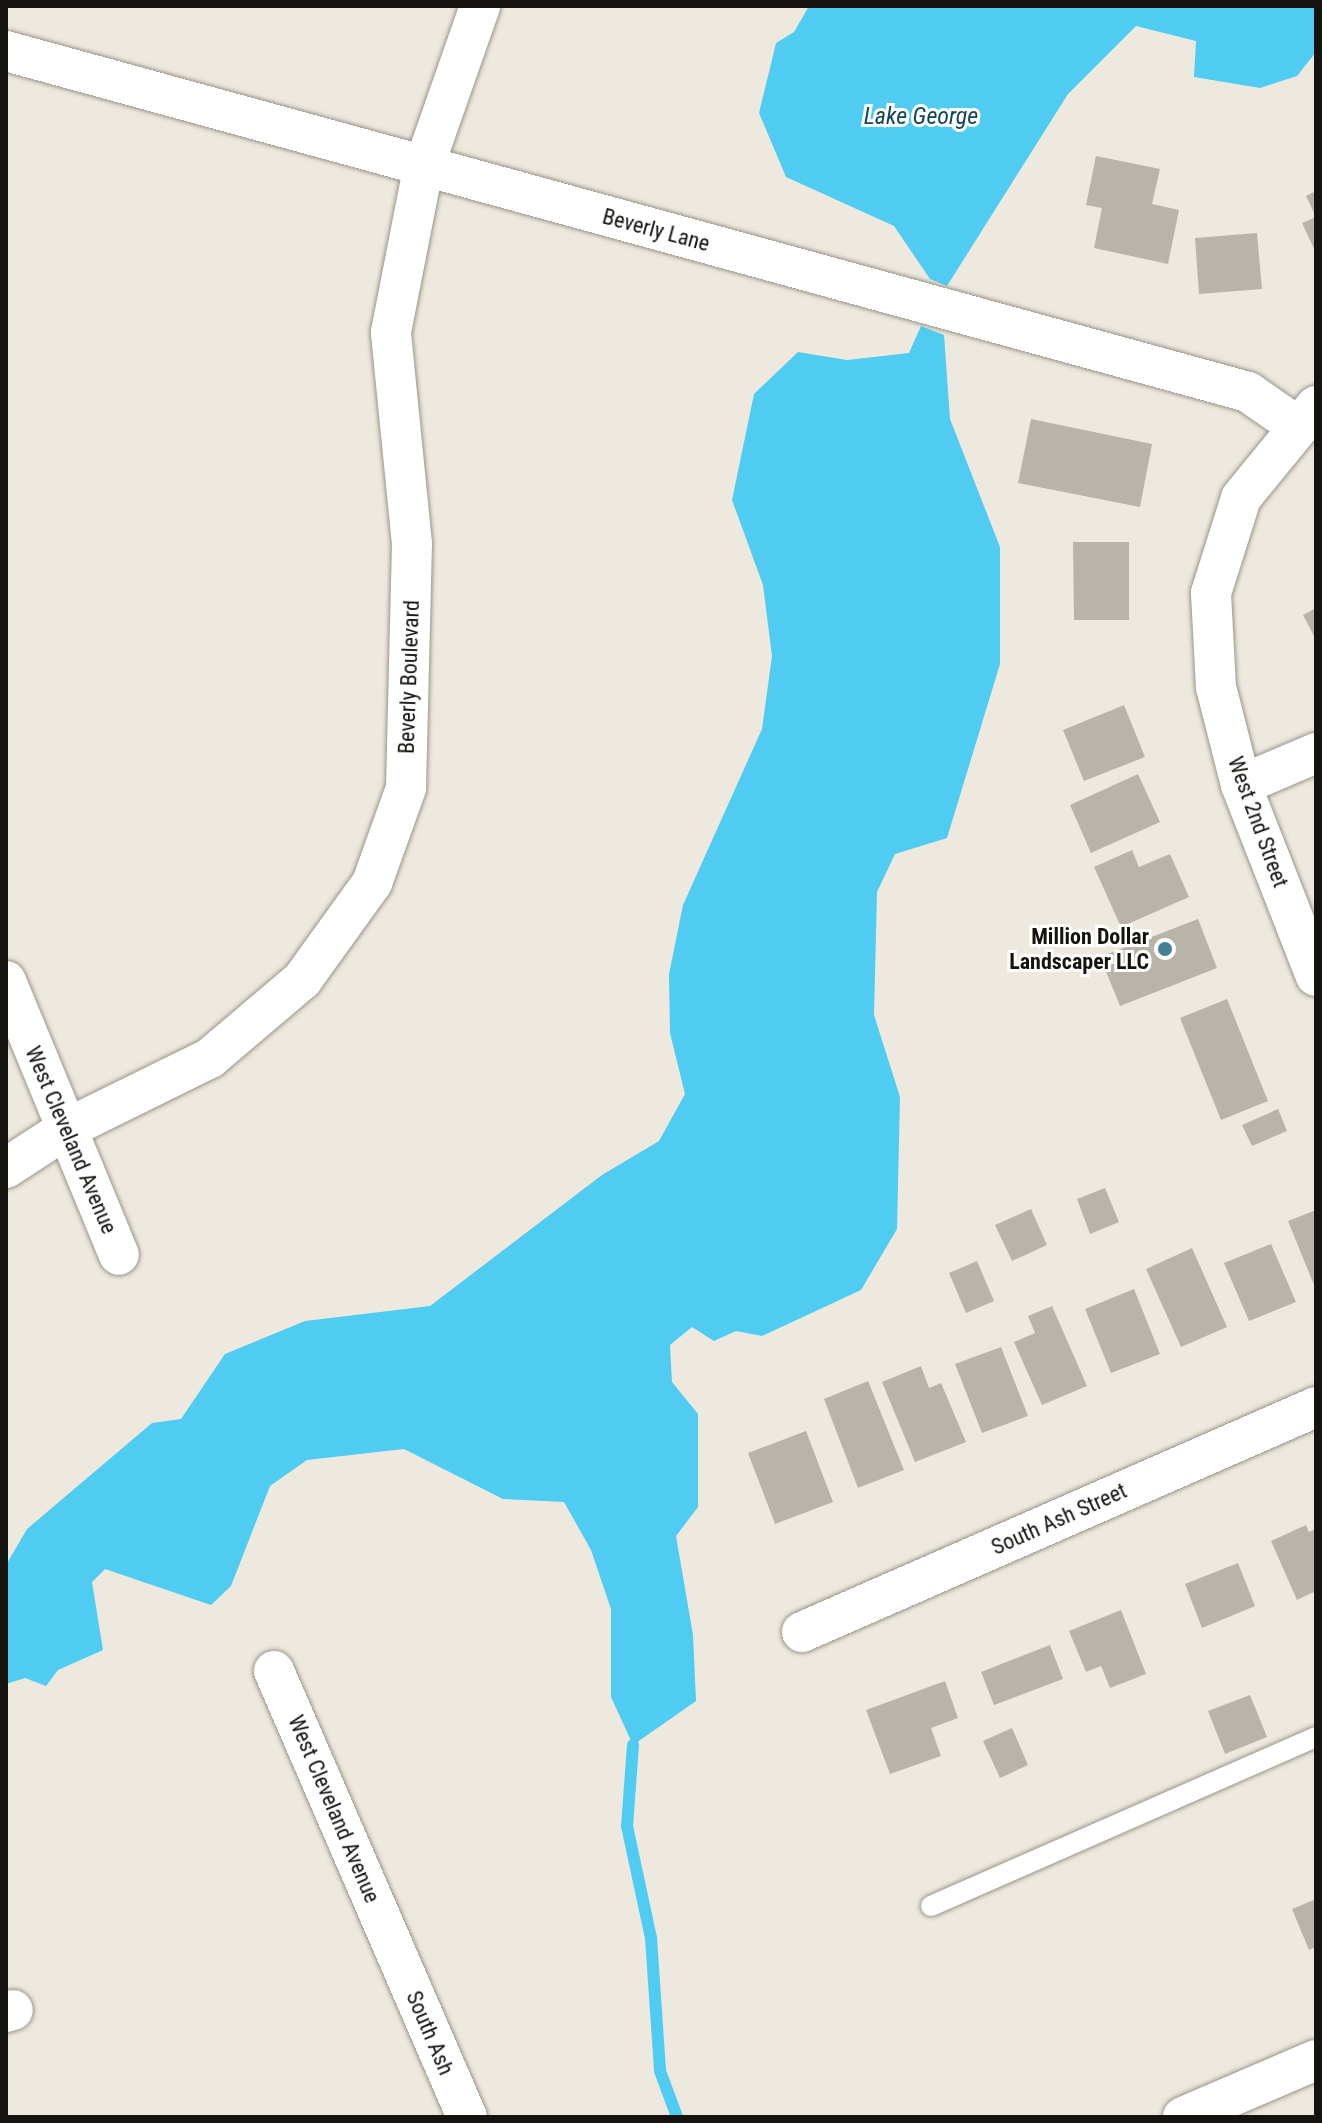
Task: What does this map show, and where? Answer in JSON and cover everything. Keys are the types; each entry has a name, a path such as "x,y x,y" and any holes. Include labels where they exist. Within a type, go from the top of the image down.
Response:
{"street":[{"name":"Beverly Boulevard","path":"6,1168 66,1129 210,1058 302,980 372,883 406,788 412,544 391,332 423,169 480,6"},
{"name":"Beverly Lane","path":"6,51 423,169 1248,392 1307,416"},
{"name":"West 2nd Street","path":"1307,416 1241,498 1211,593 1216,687 1241,785 1316,976"},
{"path":"1241,785 1316,753"},
{"name":"West Cleveland Avenue","path":"6,981 119,1255"},
{"name":"South Ash Street","path":"802,1632 1316,1407"},
{"name":"West Cleveland Avenue","path":"274,1671 394,1948"},
{"name":"South Ash","path":"394,1948 467,2117"},
{"path":"1183,2117 1316,2060"}],"lane":[{"path":"931,1906 1316,1737"}],"water":[{"name":"Lake George","path":"809,6 1316,6 1316,52 1297,76 1260,88 1194,77 1196,41 1136,26 1068,94 947,286 930,279 894,226 786,177 759,113 776,43 794,32"},
{"path":"921,326 944,335 950,419 1000,547 1000,664 947,838 895,854 877,892 874,1015 900,1097 897,1229 861,1290 762,1336 736,1331 714,1341 692,1327 670,1345 672,1382 698,1414 698,1507 676,1536 693,1635 696,1701 633,1745 611,1697 611,1609 591,1550 564,1502 503,1499 404,1449 307,1460 270,1486 231,1586 211,1605 105,1569 92,1582 103,1650 58,1670 46,1686 25,1678 6,1684 6,1565 27,1529 152,1423 181,1419 225,1354 305,1321 430,1306 602,1175 659,1141 685,1094 670,1033 669,974 683,905 762,729 772,656 763,585 732,500 754,394 798,352 847,360 909,353"}],"building":[{"path":"1096,156 1160,169 1152,204 1179,210 1168,264 1094,248 1102,208 1086,205"},
{"path":"1316,191 1316,217 1306,196"},
{"path":"1316,217 1316,253 1302,223"},
{"path":"1257,233 1262,289 1199,294 1195,238"},
{"path":"1031,419 1152,444 1140,507 1018,483"},
{"path":"1073,542 1129,542 1129,620 1074,620"},
{"path":"1316,608 1316,640 1303,615"},
{"path":"1124,705 1145,757 1084,781 1063,730"},
{"path":"1138,774 1160,822 1091,853 1070,805"},
{"path":"1132,850 1139,867 1170,854 1189,897 1121,927 1094,867"},
{"path":"1198,919 1217,968 1120,1006 1100,957"},
{"path":"1227,999 1268,1101 1221,1120 1180,1018"},
{"path":"1278,1109 1287,1131 1252,1146 1242,1125"},
{"path":"1105,1188 1119,1222 1090,1234 1077,1199"},
{"path":"1031,1209 1047,1245 1012,1261 995,1225"},
{"path":"1316,1210 1316,1290 1288,1221"},
{"path":"1271,1244 1296,1302 1249,1321 1224,1263"},
{"path":"1192,1248 1227,1327 1181,1347 1146,1269"},
{"path":"977,1261 994,1301 966,1313 949,1273"},
{"path":"1134,1289 1160,1354 1111,1373 1085,1309"},
{"path":"1052,1306 1087,1386 1042,1405 1014,1342 1035,1333 1028,1316"},
{"path":"1001,1347 1028,1416 982,1433 955,1364"},
{"path":"921,1366 929,1388 941,1383 966,1442 915,1462 882,1382"},
{"path":"868,1381 904,1470 858,1488 824,1399"},
{"path":"806,1431 833,1502 775,1524 748,1453"},
{"path":"1306,1525 1309,1532 1316,1529 1316,1591 1297,1600 1271,1541"},
{"path":"1238,1563 1255,1606 1202,1628 1185,1584"},
{"path":"1121,1610 1146,1674 1110,1688 1101,1666 1086,1672 1069,1631"},
{"path":"1050,1645 1063,1679 994,1705 981,1672"},
{"path":"945,1681 958,1718 931,1728 941,1756 890,1774 866,1710"},
{"path":"1250,1695 1267,1737 1225,1754 1208,1711"},
{"path":"1012,1728 1028,1765 1000,1778 983,1741"},
{"path":"1316,1899 1316,1947 1309,1950 1292,1909"}],"waterway":[{"path":"633,1745 627,1826 651,1938 660,2071 677,2117"}],"place":[{"name":"Million Dollar Landscaper LLC","path":"1165,949"}]}
